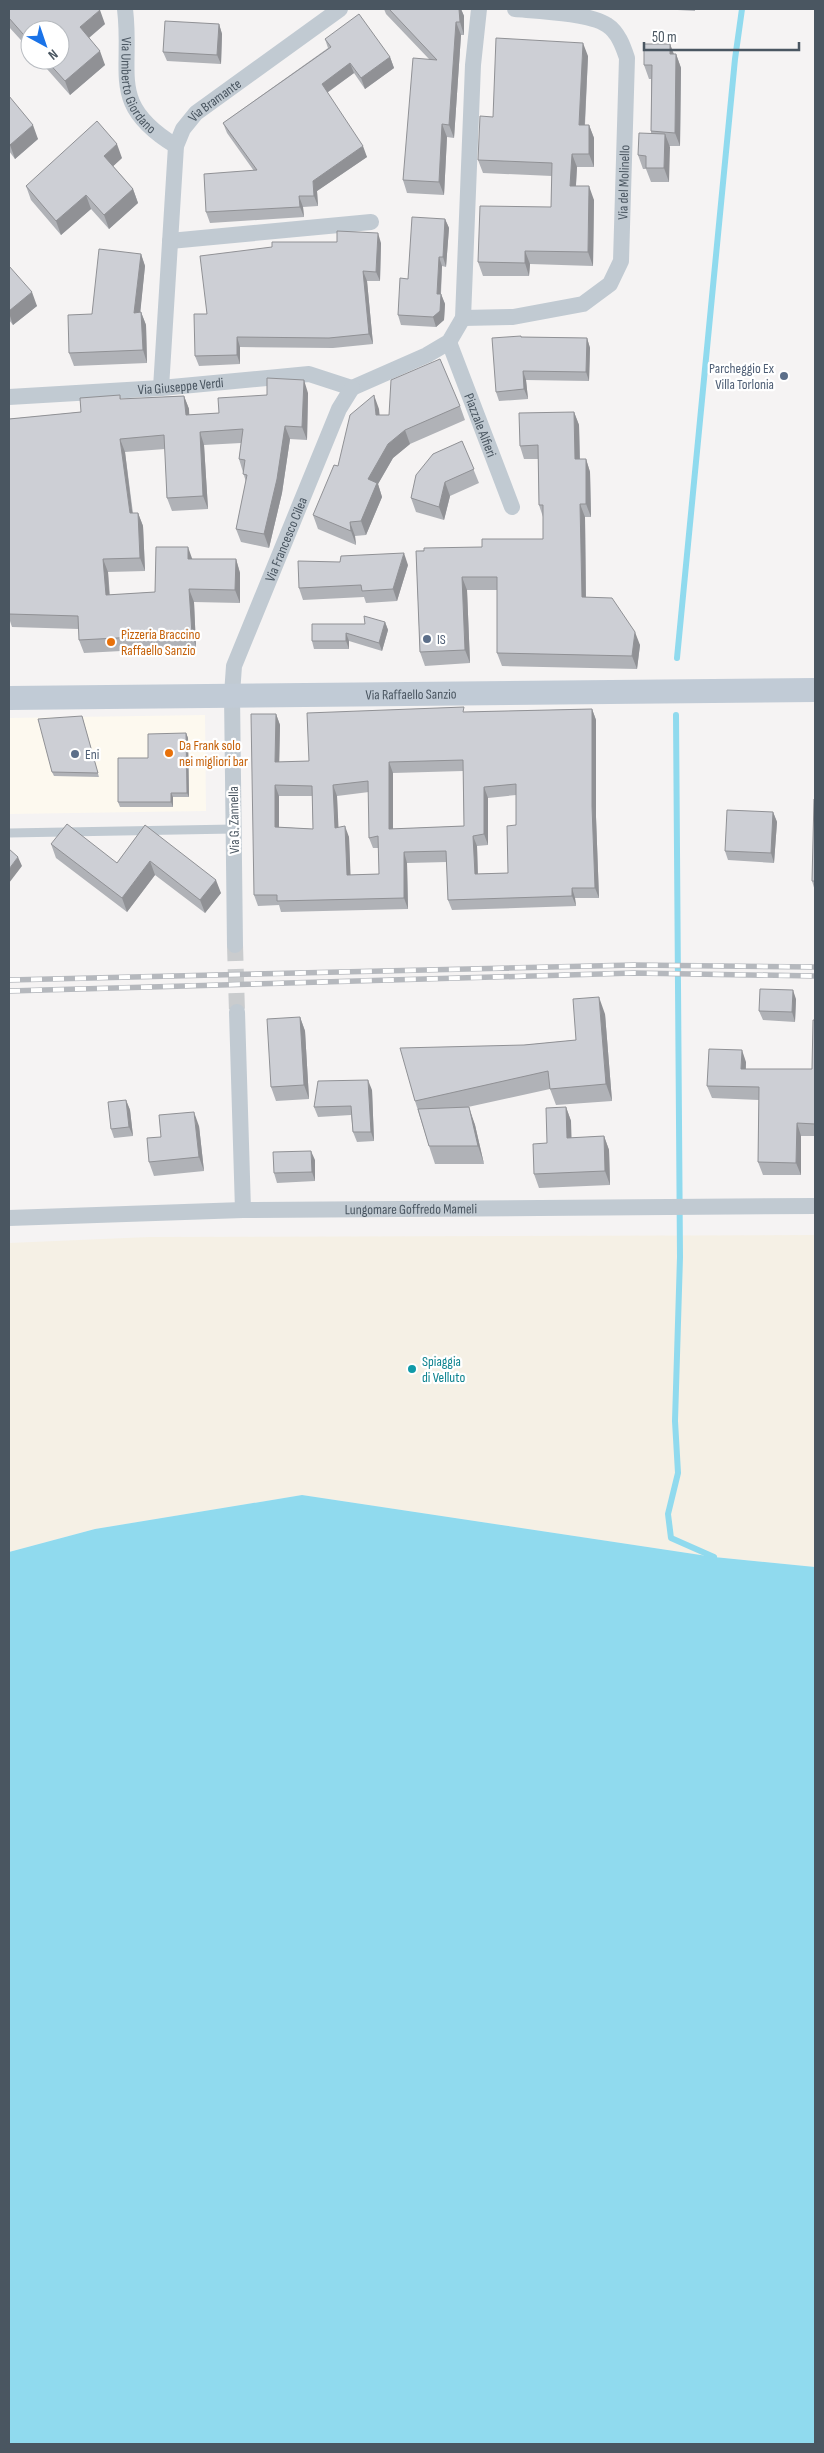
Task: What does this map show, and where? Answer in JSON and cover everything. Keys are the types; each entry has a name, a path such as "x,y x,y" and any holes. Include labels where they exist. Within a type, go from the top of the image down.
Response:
{"main road":[{"name":"Via Raffaello Sanzio","path":"9,698 232,694 815,690"}],"street":[{"name":"Via Umberto Giordano","path":"124,9 128,31 126,84 135,111 154,133 176,146"},
{"name":"Via Bramante","path":"161,388 176,146 183,129 196,113 340,9"},
{"path":"352,388 427,355 449,342 464,318 473,65 479,9"},
{"name":"Via del Molinello","path":"464,318 513,318 583,304 610,284 621,261 627,58 621,40 607,25 587,18 515,9"},
{"path":"170,241 371,222"},
{"name":"Piazzale Alfieri","path":"449,342 512,507"},
{"name":"Via Giuseppe Verdi","path":"9,397 161,388 309,374 352,388"},
{"name":"Via Francesco Cilea","path":"232,694 234,666 339,409 352,388"},
{"name":"Via G. Zannella","path":"232,694 236,945"},
{"path":"237,1012 243,1210"},
{"name":"Lungomare Goffredo Mameli","path":"9,1218 243,1210 815,1206"}],"lane":[{"path":"9,833 234,829"}],"shaded area":[{"path":"205,715 206,811 9,814 9,718"}],"sand":[{"name":"Spiaggia di Velluto","path":"815,1235 815,1567 714,1557 302,1495 95,1529 9,1552 9,1243 149,1237"}],"water":[{"path":"302,1495 714,1557 815,1567 815,2444 9,2444 9,1552 95,1529"}],"building":[{"path":"9,9 99,9 80,27 100,51 65,81 55,70 70,70 70,20 20,20 20,31 9,18"},
{"path":"389,9 459,9 460,22 456,22 449,125 442,124 439,182 403,180 413,58 437,60"},
{"path":"359,14 390,57 361,78 350,63 322,84 363,146 313,181 314,196 299,196 300,207 206,212 204,174 257,170 223,123 331,47 325,39"},
{"path":"165,21 219,24 217,55 163,52"},
{"path":"496,38 583,43 579,125 589,125 589,154 572,154 570,186 589,186 588,252 525,251 525,263 478,262 480,206 551,207 552,163 478,160 480,116 493,117"},
{"path":"644,44 670,44 670,54 676,54 675,133 651,131 652,65 644,65"},
{"path":"9,96 33,125 10,145 9,144"},
{"path":"97,121 117,144 104,156 133,189 104,215 86,195 56,221 26,186"},
{"path":"639,133 665,134 664,168 646,168 646,156 638,155"},
{"path":"412,217 445,219 443,257 439,257 437,294 441,294 440,311 433,317 398,315 400,278 408,279"},
{"path":"337,231 378,233 376,272 363,271 369,334 329,338 237,337 237,355 195,356 194,314 207,314 200,256 272,247 272,242 337,242"},
{"path":"99,249 141,254 134,313 141,312 143,350 69,353 68,315 92,314"},
{"path":"9,266 32,292 9,311"},
{"path":"521,336 587,338 586,372 523,371 524,389 496,392 492,338"},
{"path":"440,359 460,406 405,430 388,444 368,479 377,483 361,521 350,522 351,531 313,515 334,465 338,466 350,415 374,395 376,415 389,415 391,380"},
{"path":"267,378 304,380 302,427 285,426 277,479 264,534 236,529 247,475 243,474 245,460 239,459 243,429 200,432 203,496 167,498 164,435 120,439 130,513 138,513 140,558 103,559 106,595 155,592 156,547 188,547 188,559 236,559 235,590 189,589 192,634 79,640 78,616 9,614 9,419 81,412 80,398 120,395 120,399 184,396 186,415 219,413 218,398 267,395"},
{"path":"574,412 575,459 586,459 586,504 580,504 582,597 612,598 635,632 632,656 497,653 497,577 462,577 465,650 420,652 416,551 424,551 424,548 482,547 482,539 543,539 543,505 539,505 538,445 520,446 519,413"},
{"path":"462,441 474,469 445,482 439,507 411,498 416,475 433,454"},
{"path":"404,553 393,589 362,591 361,585 299,588 298,561 340,562 341,556"},
{"path":"364,616 385,622 379,643 346,633 346,641 312,641 312,624 365,624"},
{"path":"464,707 463,712 592,709 592,806 595,888 572,888 572,896 448,900 446,851 404,852 404,898 277,901 277,895 254,895 251,714 276,714 275,762 309,761 307,713","holes":["463,760 464,826 389,829 389,762","368,781 369,838 378,836 379,874 347,875 345,826 335,828 333,785","516,784 516,825 507,826 508,873 475,874 473,836 484,834 484,787","275,785 312,786 313,829 275,827"]},
{"path":"82,716 98,773 52,772 38,719"},
{"path":"186,733 187,793 171,793 171,802 118,802 118,758 148,758 148,734"},
{"path":"814,799 815,881 812,881"},
{"path":"727,810 773,812 771,853 725,851"},
{"path":"67,824 117,863 145,825 216,880 200,900 150,861 122,898 51,844"},
{"path":"9,849 18,857 9,869"},
{"path":"760,989 793,990 792,1012 759,1011"},
{"path":"599,997 606,1084 550,1089 548,1071 415,1101 400,1048 524,1045 576,1040 573,999"},
{"path":"300,1017 304,1085 271,1087 267,1019"},
{"path":"813,1020 815,1020 815,1124 797,1123 796,1163 758,1162 759,1087 707,1086 709,1049 742,1050 741,1069 812,1069"},
{"path":"368,1080 371,1132 353,1132 351,1106 314,1107 318,1081"},
{"path":"126,1100 129,1127 111,1129 108,1102"},
{"path":"469,1107 478,1146 429,1146 418,1109"},
{"path":"566,1107 567,1138 604,1136 605,1171 534,1174 533,1144 547,1143 546,1108"},
{"path":"194,1112 199,1157 149,1162 147,1138 161,1137 159,1115"},
{"path":"311,1151 312,1172 274,1173 273,1152"}],"waterway":[{"path":"677,658 735,59 742,9"},
{"path":"676,715 680,1257 675,1421 678,1473 668,1514 671,1538 714,1557"}],"tunnel":[{"path":"235,945 237,1012"}],"railway":[{"path":"9,980 634,965 815,967"},
{"path":"9,991 634,973 815,976"}],"place":[{"name":"Parcheggio Ex Villa Torlonia","path":"784,376"},
{"name":"IS","path":"427,639"},
{"name":"Pizzeria Braccino Raffaello Sanzio","path":"111,642"},
{"name":"Da Frank solo nei migliori bar","path":"169,753"},
{"name":"Eni","path":"75,754"},
{"name":"Spiaggia di Velluto","path":"412,1369"}]}
